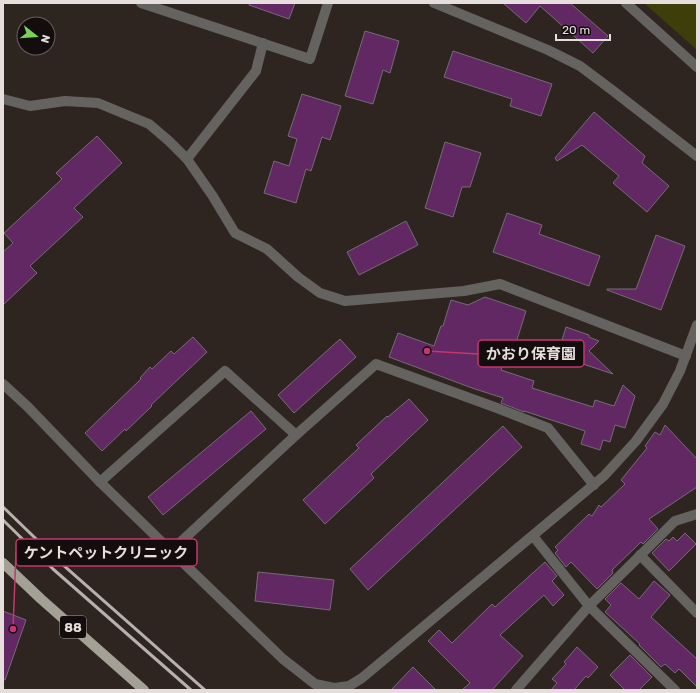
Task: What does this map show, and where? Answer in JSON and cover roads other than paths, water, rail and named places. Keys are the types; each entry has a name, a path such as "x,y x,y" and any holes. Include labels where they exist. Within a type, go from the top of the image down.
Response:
{"main road":[{"name":"88","path":"3,563 144,690"}],"street":[{"path":"141,3 310,59 328,3"},
{"path":"434,3 548,50 580,66 697,156"},
{"path":"626,3 697,67"},
{"path":"187,159 256,71 263,43"},
{"path":"3,99 30,106 65,101 98,103 149,124 187,159 212,195 235,233 267,248 298,277 320,293 345,301 464,291 500,284 686,356"},
{"path":"3,384 100,482 284,659 315,684 334,688 349,686 362,678 604,476 636,441 663,404 680,371 697,325"},
{"path":"171,551 296,435 376,364 548,428 594,485"},
{"path":"100,482 225,371 296,435"},
{"path":"516,690 589,606 640,555 675,521 697,514"},
{"path":"533,536 589,606 675,690"},
{"path":"640,555 697,613"}],"railway":[{"path":"3,507 61,563 205,690"},
{"path":"3,520 53,569 191,690"}],"place":[{"name":"かおり保育園","path":"427,351"},
{"name":"ケントペットクリニック","path":"13,629"}]}
